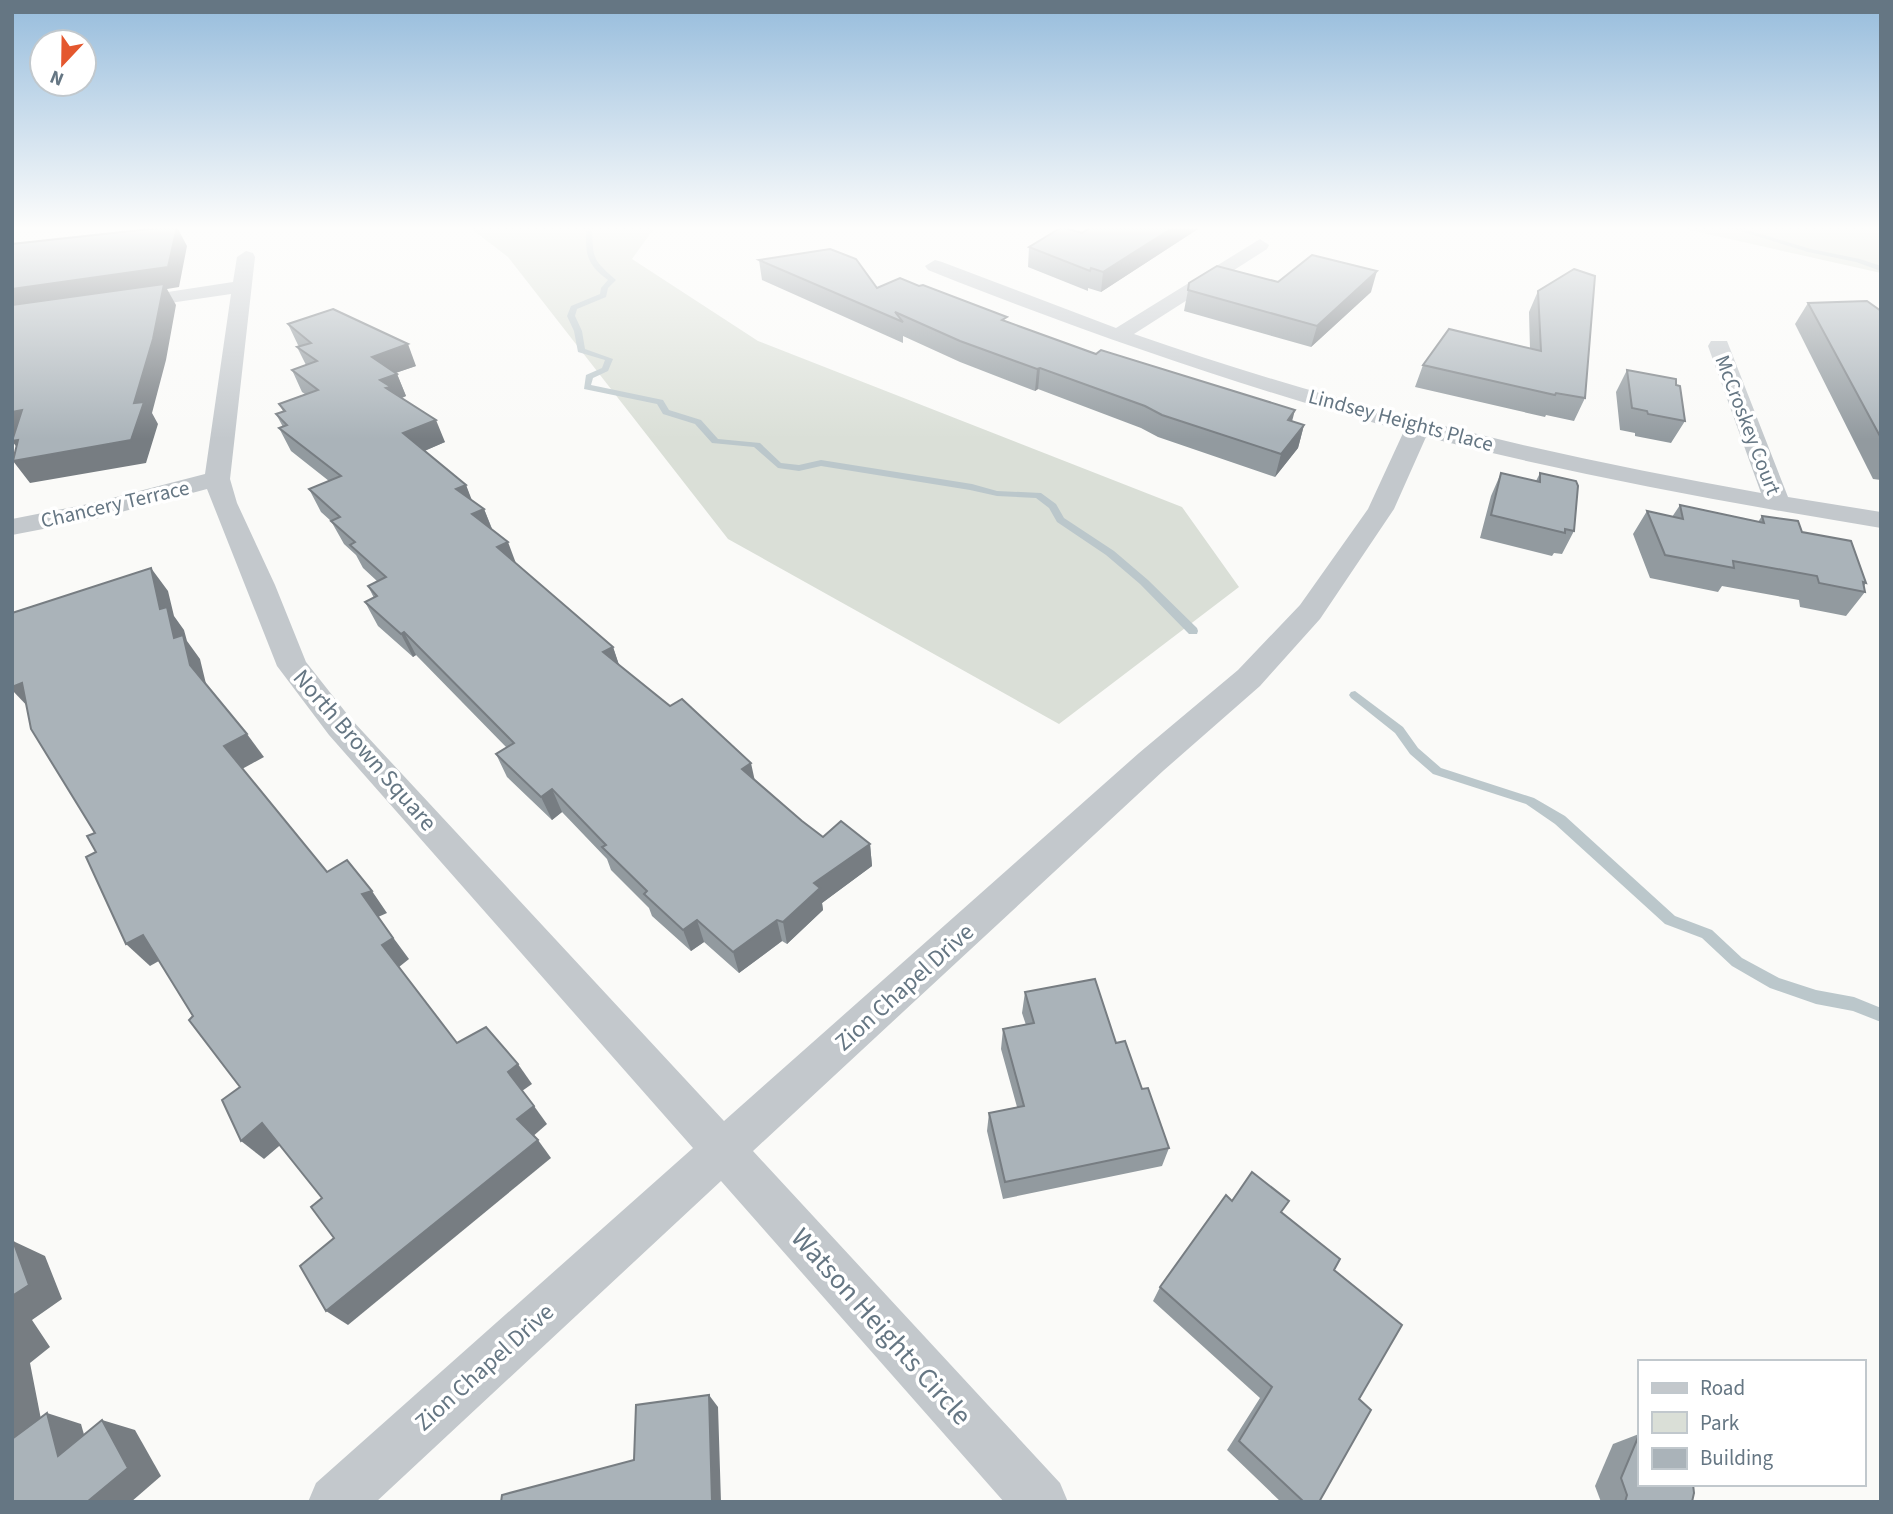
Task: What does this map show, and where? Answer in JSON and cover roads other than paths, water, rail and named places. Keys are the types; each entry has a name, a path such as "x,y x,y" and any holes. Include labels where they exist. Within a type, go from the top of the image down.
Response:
{"street":[{"name":"North Brown Square","path":"106,306 140,298"},
{"name":"North Brown Square","path":"240,298 217,479 224,503 261,585 292,666 340,727 724,1150"},
{"name":"Lindsey Heights Place","path":"1019,298 1175,356 1418,427 1605,471 1778,505 1881,520"},
{"path":"1119,335 1178,298"},
{"name":"McCroskey Court","path":"1718,346 1778,505"},
{"name":"Zion Chapel Drive","path":"334,1502 1150,762 1249,678 1310,612 1381,509 1418,427"},
{"name":"Chancery Terrace","path":"12,527 94,511 217,479"},
{"name":"Watson Heights Circle","path":"724,1150 1041,1502"}],"waterway":[{"path":"597,298 574,308 571,316 578,331 581,350 609,359 605,369 589,377 587,387 660,402 666,412 698,422 715,441 757,445 778,465 799,468 821,463 972,487 1005,495 1038,495 1053,506 1060,520 1110,553 1144,582 1193,631"},
{"path":"1355,695 1399,730 1414,751 1437,771 1530,801 1560,820 1670,920 1707,934 1737,962 1775,983 1816,997 1854,1004 1881,1015"}]}
